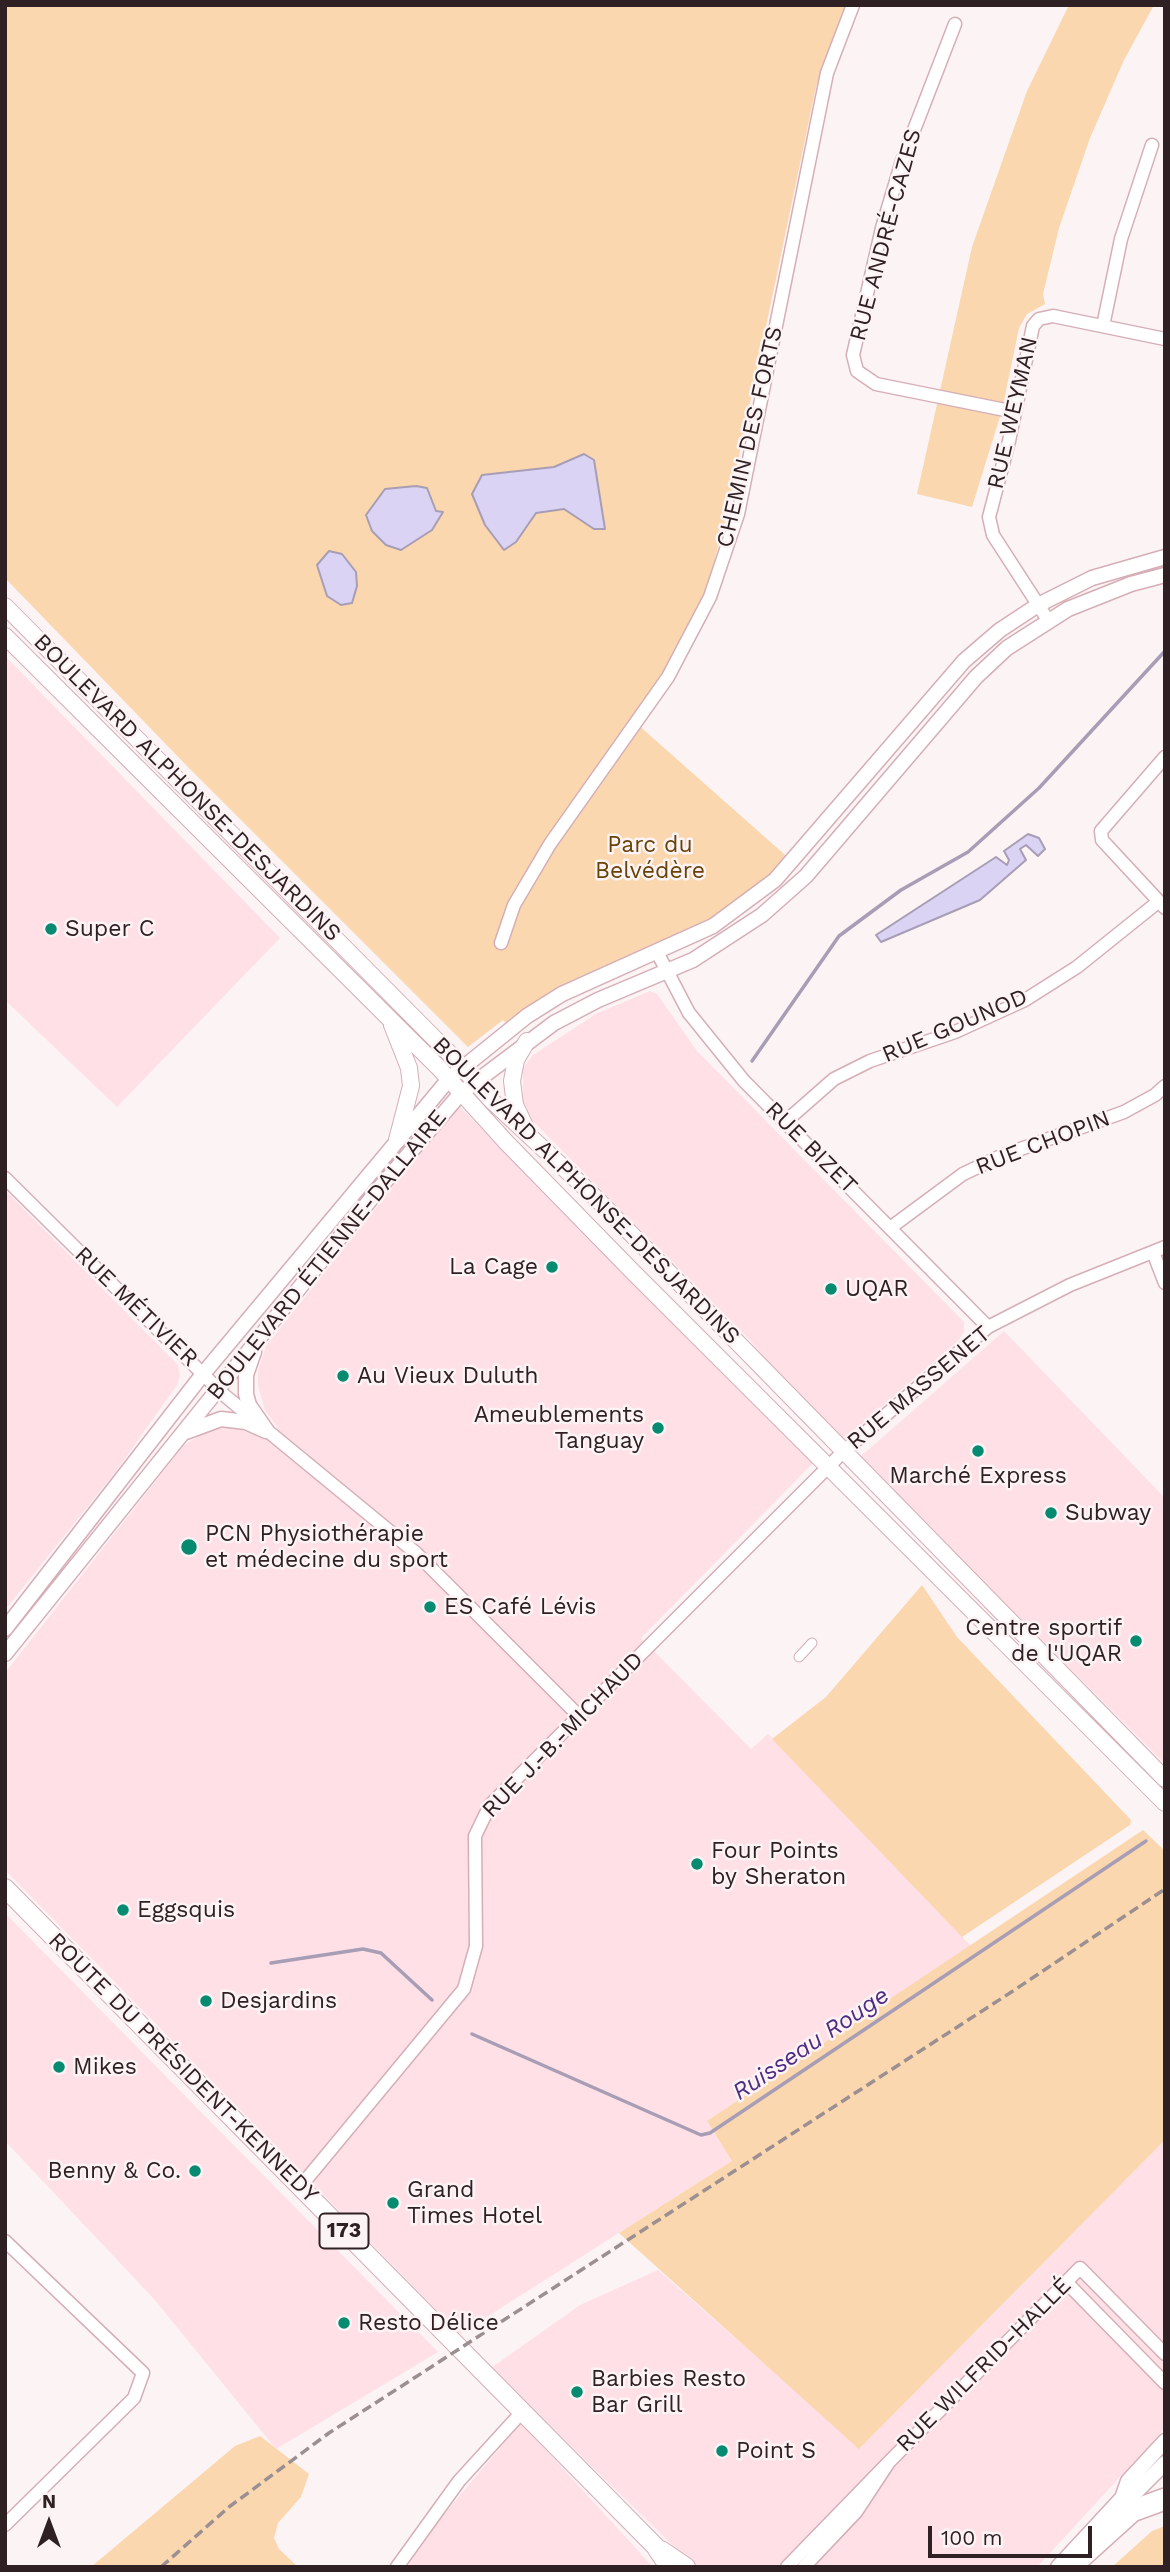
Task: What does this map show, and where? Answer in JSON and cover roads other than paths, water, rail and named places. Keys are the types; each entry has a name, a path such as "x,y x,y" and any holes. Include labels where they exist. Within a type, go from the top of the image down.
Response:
{"highway":[{"path":"1070,2567 1132,2511 1165,2499"}],"main road":[{"name":"BOULEVARD ALPHONSE-DESJARDINS","path":"5,606 475,1081 597,1199 1165,1779"},
{"name":"BOULEVARD ALPHONSE-DESJARDINS","path":"5,636 390,1019 634,1273 1165,1803"},
{"path":"390,1019 409,1068 411,1086 397,1140"},
{"path":"527,1041 513,1070 512,1093 531,1137"},
{"name":"ROUTE DU PRÉSIDENT-KENNEDY","path":"5,1888 521,2413 655,2546 685,2567"},
{"name":"ROUTE DU PRÉSIDENT-KENNEDY","path":"655,2546 669,2567"}],"street":[{"name":"CHEMIN DES FORTS","path":"500,943 514,905 550,844 668,677 710,597 738,514 827,73 853,5"},
{"name":"RUE ANDRÉ-CAZES","path":"955,24 902,161 882,228 853,355 857,371 876,384 1015,412"},
{"path":"1103,326 1121,239 1152,145"},
{"name":"RUE WEYMAN","path":"1048,620 990,527 991,505 1015,412 1033,326 1039,319 1054,316 1165,339"},
{"name":"BOULEVARD ÉTIENNE-DALLAIRE","path":"5,1629 204,1374 449,1079 527,1016 562,994 732,914 788,868 964,661 1000,630 1038,605 1092,578 1165,556"},
{"name":"BOULEVARD ÉTIENNE-DALLAIRE","path":"5,1654 179,1436 461,1093 527,1041 598,1000 692,960 735,935 793,890 983,670 1007,648 1048,620 1101,595 1165,575"},
{"path":"1162,905 1102,840 1101,831 1165,757"},
{"name":"RUE GOUNOD","path":"785,1122 834,1079 870,1061 955,1032 1025,1000 1077,967 1162,905"},
{"name":"RUE BIZET","path":"656,952 689,1013 717,1049 785,1122 988,1327"},
{"name":"RUE CHOPIN","path":"890,1228 963,1174 1001,1156 1124,1112 1155,1095 1165,1086"},
{"name":"RUE MÉTIVIER","path":"5,1178 218,1389 416,1553 579,1716"},
{"path":"1159,1249 1165,1283"},
{"name":"RUE MASSENET","path":"829,1466 988,1327 1070,1286 1159,1249"},
{"path":"263,1333 250,1362 245,1385 249,1405 267,1431"},
{"path":"179,1436 197,1426 221,1419 246,1422 267,1431"},
{"name":"RUE J.-B.-MICHAUD","path":"300,2187 464,1989 476,1946 474,1857 480,1822 490,1805 829,1466"},
{"path":"799,1657 812,1643"},
{"path":"5,2241 143,2374 134,2398 5,2525"},
{"name":"RUE WILFRID-HALLÉ","path":"787,2567 1080,2268 1165,2354"},
{"path":"1066,2282 1165,2383"},
{"path":"397,2567 459,2481 521,2413"},
{"path":"1122,2498 1128,2481 1165,2441"},
{"name":"RUE WILFRID-HALLÉ","path":"804,2567 856,2512 888,2462"},
{"path":"1059,2567 1122,2498 1137,2491 1165,2463"}],"waterway":[{"path":"752,1061 839,936 901,890 968,852 1039,788 1165,651"},
{"name":"Ruisseau Rouge","path":"472,2034 701,2135 710,2133 1146,1841"},
{"name":"Ruisseau Rouge","path":"271,1963 363,1949 381,1953 432,2000"}],"railway":[{"path":"161,2567 229,2507 329,2433 1013,1991 1165,1889"}],"place":[{"name":"Super C","path":"51,929"},
{"name":"La Cage","path":"552,1267"},
{"name":"UQAR","path":"831,1289"},
{"name":"Au Vieux Duluth","path":"343,1376"},
{"name":"Ameublements Tanguay","path":"658,1428"},
{"name":"Marché Express","path":"978,1451"},
{"name":"Subway","path":"1051,1513"},
{"name":"PCN Physiothérapie et médecine du sport","path":"189,1547"},
{"name":"ES Café Lévis","path":"430,1607"},
{"name":"Centre sportif de l'UQAR","path":"1136,1641"},
{"name":"Four Points by Sheraton","path":"697,1864"},
{"name":"Eggsquis","path":"123,1910"},
{"name":"Desjardins","path":"206,2001"},
{"name":"Mikes","path":"59,2067"},
{"name":"Benny & Co.","path":"195,2171"},
{"name":"Grand Times Hotel","path":"393,2203"},
{"name":"Resto Délice","path":"344,2323"},
{"name":"Barbies Resto Bar Grill","path":"577,2392"},
{"name":"Point S","path":"722,2451"}],"park label":[{"name":"Parc du Belvédère","path":"650,858"}]}
